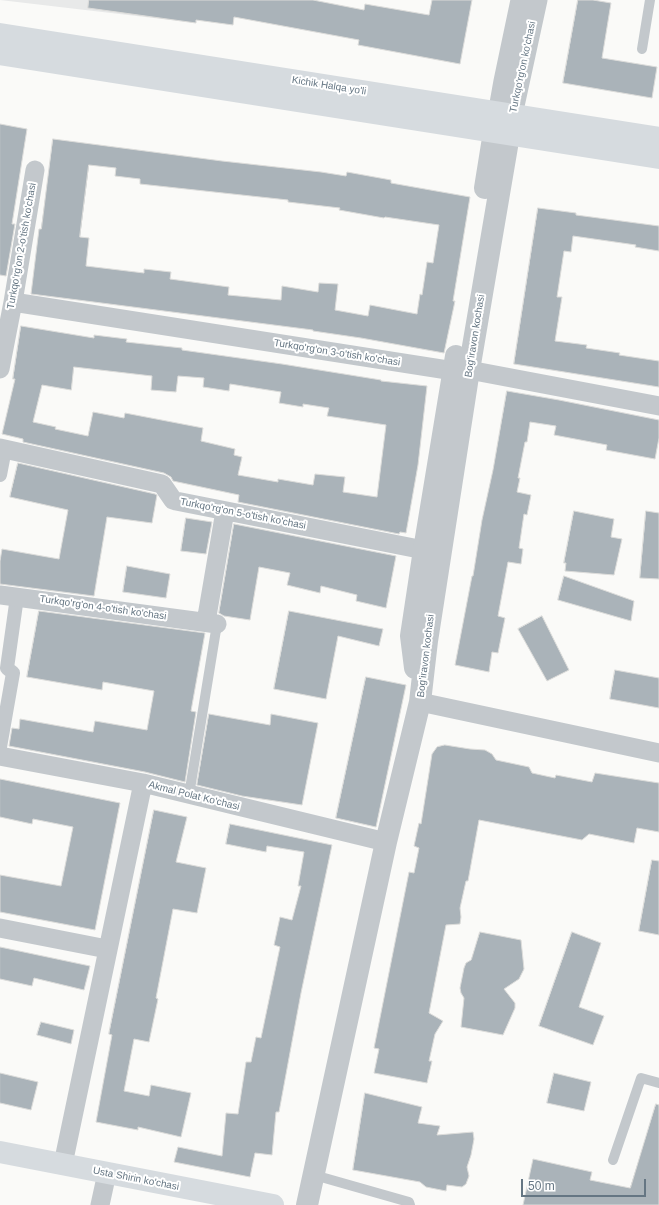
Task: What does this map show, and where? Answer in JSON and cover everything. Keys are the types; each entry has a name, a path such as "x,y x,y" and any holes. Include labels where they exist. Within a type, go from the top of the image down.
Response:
{"main road":[{"name":"Kichik Halqa yo'li","path":"0,34 503,124 659,158"},
{"name":"Kichik Halqa yo'li","path":"0,54 503,124 659,138"},
{"name":"Usta Shirin ko'chasi","path":"0,1152 273,1205"}],"street":[{"name":"Turkqo'rg'on ko'chasi","path":"503,124 520,0"},
{"name":"Turkqo'rg'on ko'chasi","path":"503,124 538,0"},
{"name":"Bog'iravon kochasi","path":"420,702 462,371 503,124"},
{"name":"Turkqo'rg'on 2-o'tish ko'chasi","path":"0,369 35,170"},
{"name":"Turkqo'rg'on 3-o'tish ko'chasi","path":"13,302 462,371 659,406"},
{"name":"Bog'iravon kochasi","path":"420,702 411,636 424,550 462,371"},
{"name":"Turkqo'rg'on 5-o'tish ko'chasi","path":"3,448 162,484 173,500 424,550"},
{"path":"0,475 3,448"},
{"path":"212,623 224,511"},
{"path":"0,747 13,673 7,668 9,596"},
{"name":"Turkqo'rg'on 4-o'tish ko'chasi","path":"9,596 212,623"},
{"path":"307,1205 386,842 420,702 659,753"},
{"name":"Akmal Polat Ko'chasi","path":"0,756 143,783 386,842"},
{"path":"63,1164 143,783"},
{"path":"0,928 108,949"},
{"path":"100,1205 107,1173"}],"lane":[{"path":"642,49 650,0"},
{"path":"189,795 212,623"},
{"path":"613,1160 641,1078 659,1083"},
{"path":"314,1175 409,1202 410,1205"}],"shaded area":[{"path":"0,0 200,0 196,23"}],"building":[{"path":"89,0 313,0 364,10 365,4 429,15 432,0 472,0 460,64 358,45 359,40 234,17 233,25 196,20 196,23 88,8"},
{"path":"578,0 593,0 611,3 602,58 657,67 652,98 563,83"},
{"path":"0,124 27,129 12,224 15,224 6,276 0,275"},
{"path":"53,139 346,176 347,172 391,180 391,183 470,197 453,301 455,301 444,353 313,330 31,294 39,229 41,229","holes":["89,165 116,168 115,176 140,179 140,184 288,200 288,202 340,208 339,210 384,218 439,225 433,263 427,262 422,295 420,294 417,314 370,305 368,316 335,310 338,284 319,283 318,292 282,286 281,300 228,295 229,287 170,279 171,272 144,269 144,273 86,266 89,238 80,237"]},
{"path":"538,208 576,213 576,215 659,226 659,251 635,247 636,245 573,236 571,252 564,251 557,297 562,297 555,341 587,345 586,348 659,361 659,387 514,364"},
{"path":"21,326 94,338 94,335 127,339 126,342 182,348 182,350 282,364 381,381 427,386 418,465 406,533 400,532 399,534 238,502 239,495 173,481 171,477 164,473 23,442 23,439 2,434 15,379 13,379","holes":["74,367 152,376 151,390 176,392 178,376 204,378 203,387 229,391 230,384 281,392 279,403 303,407 303,404 329,408 327,416 386,425 377,497 343,492 345,477 315,474 313,485 278,479 278,482 238,475 242,457 234,455 235,449 201,441 203,428 125,413 124,418 93,412 88,436 55,429 56,427 33,422 42,385 71,390"]},
{"path":"507,391 659,420 659,438 655,459 606,450 607,445 554,435 556,426 530,422 527,442 525,442 518,478 520,478 517,492 531,495 527,515 524,514 519,548 523,549 521,564 508,562 498,616 505,618 498,653 492,652 489,672 455,665"},
{"path":"18,463 157,495 152,523 107,517 94,596 0,584 0,561 2,549 59,559 68,510 10,497"},
{"path":"574,511 614,519 611,537 622,539 614,575 565,571 566,563 564,563"},
{"path":"646,511 659,513 659,579 640,578"},
{"path":"186,518 212,522 206,554 181,551"},
{"path":"234,524 396,556 386,608 356,601 357,595 321,586 320,593 287,585 290,573 259,567 250,620 224,616 219,613"},
{"path":"127,566 170,574 166,598 123,592"},
{"path":"564,576 634,601 631,621 558,600"},
{"path":"39,611 205,633 191,711 196,712 185,782 145,772 9,746 12,728 19,729 20,719 93,732 95,721 147,730 154,691 103,682 102,690 27,677"},
{"path":"289,611 383,629 379,646 338,636 326,699 274,689"},
{"path":"542,616 569,670 547,681 518,629"},
{"path":"615,670 659,678 659,708 610,699"},
{"path":"366,677 406,685 376,827 336,818"},
{"path":"209,714 270,725 271,714 318,723 302,805 242,796 197,785"},
{"path":"445,745 485,750 492,754 496,760 529,767 532,773 555,778 556,775 592,782 595,773 659,783 659,832 637,828 634,843 589,834 582,840 479,820 468,881 466,881 460,908 460,924 446,925 429,1013 443,1021 435,1034 429,1061 432,1061 427,1083 374,1073 379,1049 374,1048 409,872 414,873 419,848 414,846 419,823 421,824 432,754 437,747"},
{"path":"0,779 120,803 95,930 0,912 0,875 61,886 73,827 33,819 32,824 0,817"},
{"path":"154,810 187,817 176,862 206,868 197,913 173,909 156,998 158,999 149,1042 134,1039 124,1091 149,1096 151,1085 191,1093 181,1137 138,1127 138,1130 96,1122 112,1035 109,1034"},
{"path":"230,824 332,845 301,993 279,1112 276,1112 272,1155 255,1153 250,1177 174,1162 178,1147 222,1156 226,1113 238,1114 246,1062 251,1062 256,1037 261,1038 280,947 274,945 280,917 292,920 301,886 298,886 304,852 267,846 266,852 226,844"},
{"path":"652,860 659,861 659,935 639,931"},
{"path":"480,932 521,940 524,969 519,979 504,989 515,1003 515,1008 503,1035 461,1027 464,998 460,988 464,968 466,963 471,960"},
{"path":"572,932 601,943 579,1007 604,1016 593,1045 539,1026"},
{"path":"0,947 90,966 84,990 34,978 32,986 0,979"},
{"path":"41,1022 74,1030 71,1044 37,1035"},
{"path":"0,1073 38,1082 31,1110 0,1103"},
{"path":"554,1073 591,1082 584,1111 547,1103"},
{"path":"365,1093 422,1107 418,1123 440,1126 437,1135 473,1132 474,1139 467,1167 469,1176 466,1184 462,1187 447,1185 446,1191 426,1187 420,1182 353,1170"},
{"path":"656,1104 659,1105 659,1205 523,1205 533,1159 592,1172 590,1180 630,1188"}]}
